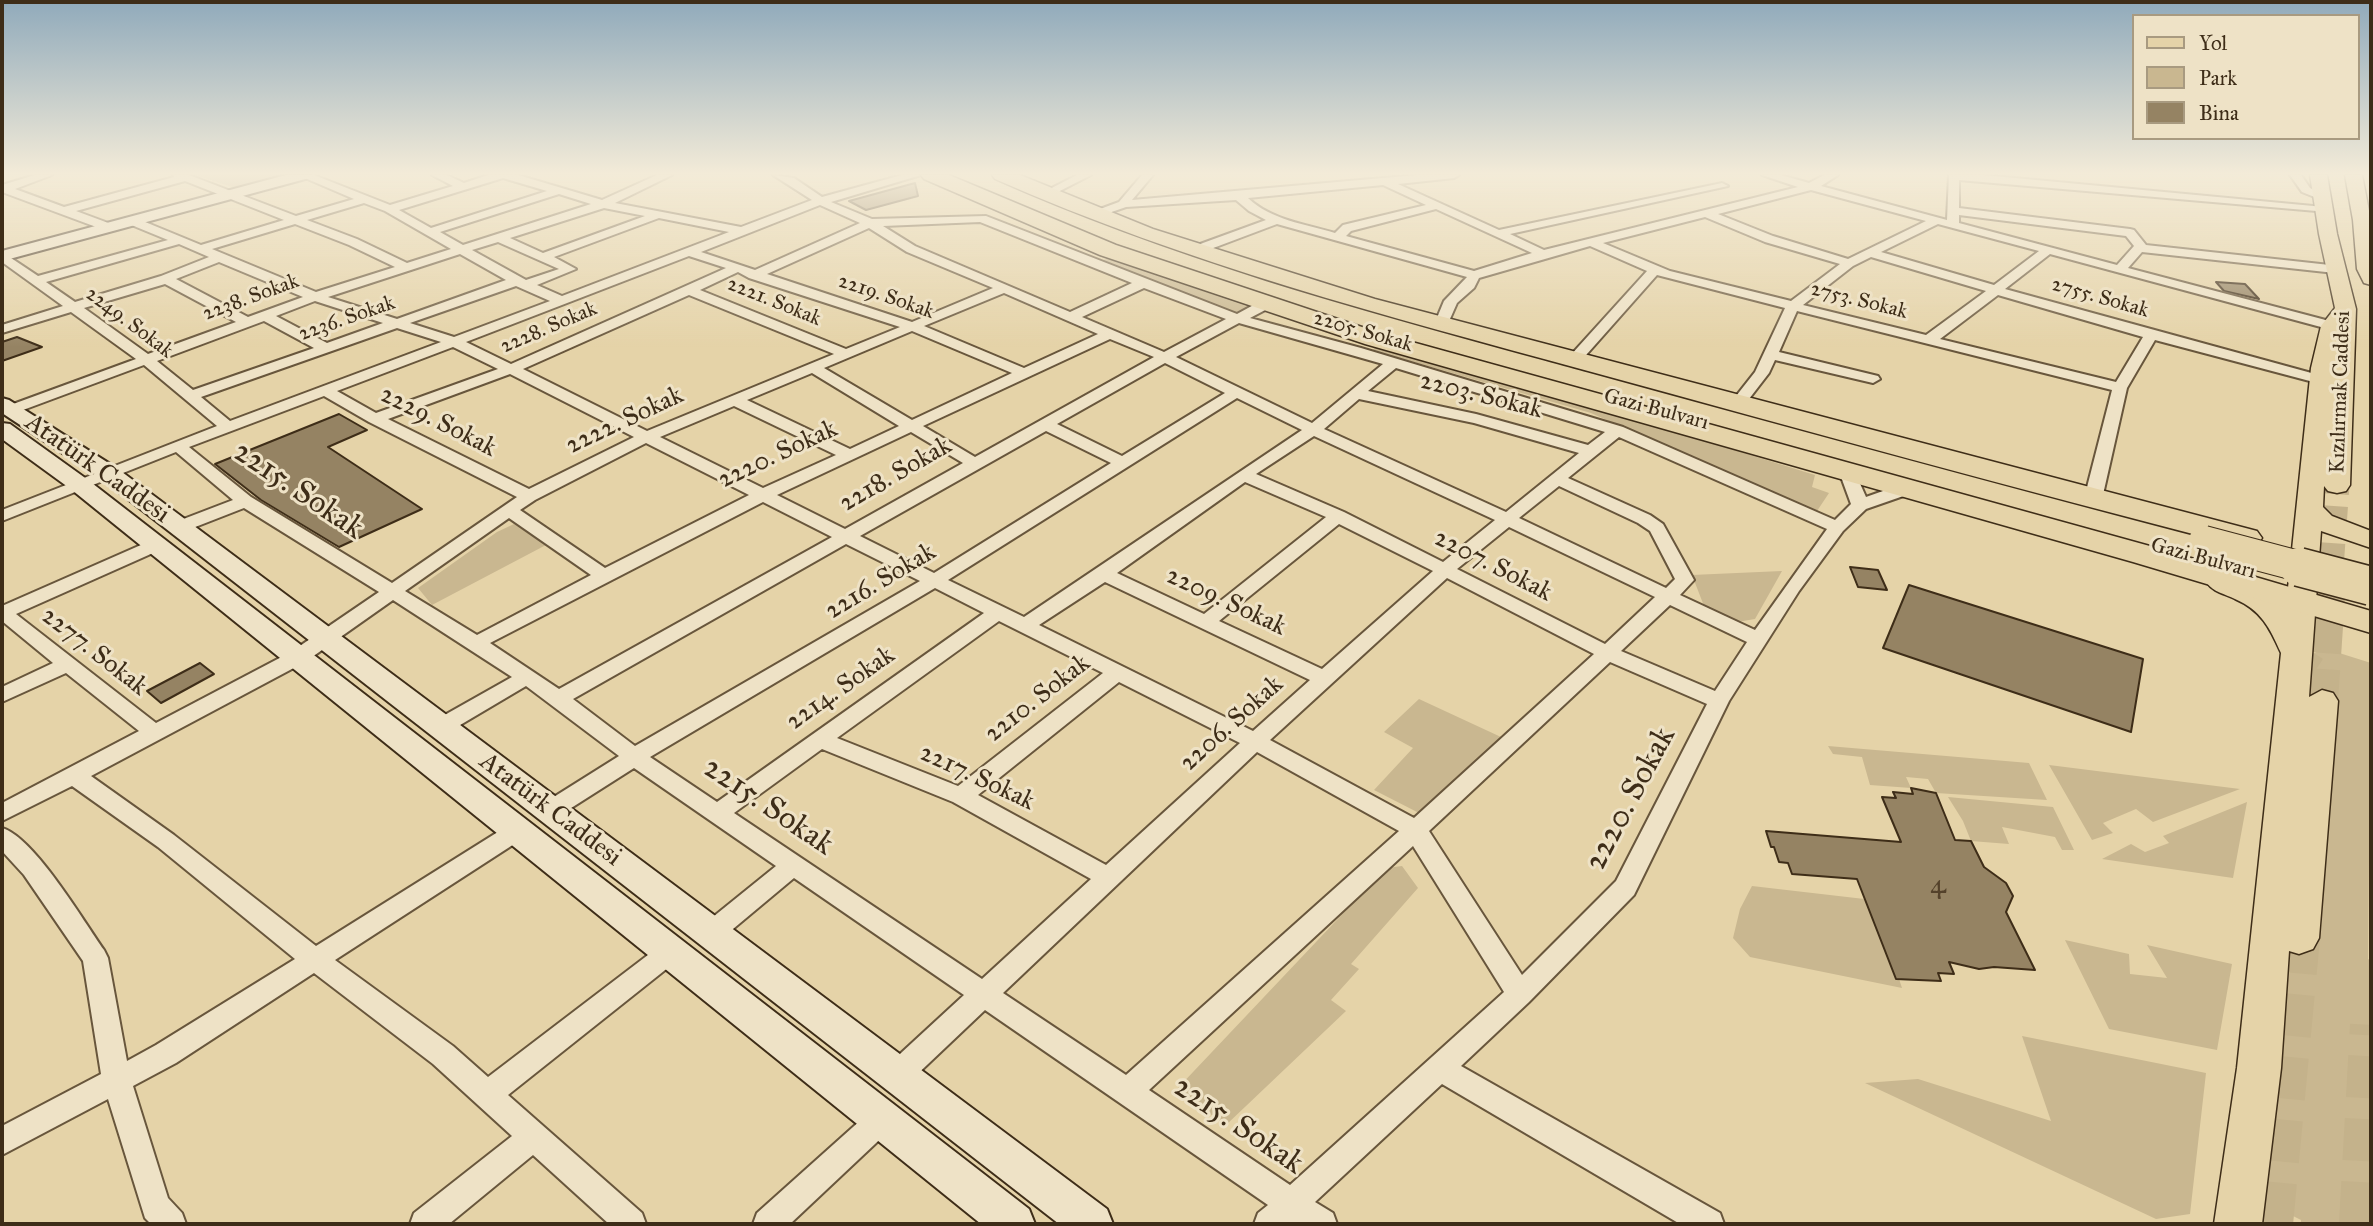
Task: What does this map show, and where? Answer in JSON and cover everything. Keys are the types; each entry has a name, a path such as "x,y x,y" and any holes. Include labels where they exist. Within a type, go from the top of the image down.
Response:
{"highway":[{"path":"1066,232 1108,250 1264,304 1365,345 1492,361 1574,360"},
{"name":"Gazi Bulvarı","path":"1088,232 1200,275 1545,379 2207,551 2371,586"},
{"name":"Gazi Bulvarı","path":"1118,232 1492,361 2207,551 2371,605"},
{"path":"1147,232 1322,292 1441,325 2093,499 2371,570"},
{"path":"1441,325 1492,361 1594,401 2302,600 2371,622"},
{"path":"1492,361 1545,379 1594,401"}],"main road":[{"path":"2,256 88,232"},
{"name":"Kızılırmak Caddesi","path":"2328,232 2339,317 2337,485"},
{"path":"2368,232 2370,273"},
{"path":"2238,1224 2255,1110 2321,380 2339,317"},
{"name":"Atatürk Caddesi","path":"5,414 110,474 168,536 298,657 1014,1224"},
{"name":"Atatürk Caddesi","path":"5,414 80,485 168,536 324,637 1092,1224"},
{"path":"2308,507 2322,522 2371,540"},
{"path":"2094,542 2248,593 2271,607 2283,621 2297,655"},
{"path":"2299,938 2322,701"}],"street":[{"path":"161,232 315,297 452,341 511,369 1255,741 1415,829 1520,995"},
{"path":"203,248 256,232"},
{"path":"326,232 405,267"},
{"path":"434,232 522,283 562,301"},
{"name":"2238. Sokak","path":"5,414 315,297 517,232"},
{"path":"499,238 543,257 610,232"},
{"path":"2,516 178,446 740,232"},
{"path":"754,275 849,232"},
{"name":"2205. Sokak","path":"885,232 912,249 1165,356 1235,393 1759,640"},
{"name":"2205. Sokak","path":"1016,232 1235,318 1365,345 1393,363 1617,430 1836,527"},
{"path":"1196,250 1243,232"},
{"path":"1323,232 1474,275 1630,232"},
{"path":"1338,236 1343,232"},
{"path":"1491,232 1543,254"},
{"path":"1495,234 1503,232"},
{"path":"1753,232 1849,262"},
{"path":"1737,405 1762,373 1793,306 1849,262 1912,232"},
{"path":"1976,232 2119,271 2339,317"},
{"path":"2124,232 2130,233 2142,248"},
{"path":"37,280 181,240"},
{"name":"2753. Sokak","path":"1592,242 1654,270 2120,388"},
{"path":"2119,271 2136,249 2142,248 2335,269"},
{"path":"1080,259 1108,250"},
{"path":"1928,340 2047,251"},
{"name":"2219. Sokak","path":"690,252 911,326 1026,374"},
{"name":"2755. Sokak","path":"1868,253 2151,335 2321,380"},
{"name":"2249. Sokak","path":"2,256 147,360 228,427"},
{"path":"3,327 166,279 222,256"},
{"name":"2236. Sokak","path":"190,396 396,324 570,269 543,257"},
{"name":"2228. Sokak","path":"375,419 511,369 737,268"},
{"path":"1574,360 1654,270"},
{"path":"1441,325 1451,302 1469,285 1474,275"},
{"path":"166,279 247,322"},
{"path":"1072,316 1144,283"},
{"name":"2222. Sokak","path":"2,813 298,657 529,496 648,436 1005,288"},
{"name":"2221. Sokak","path":"689,289 844,354"},
{"name":"2218. Sokak","path":"558,698 1165,356 1264,304"},
{"path":"264,316 327,349"},
{"name":"2220. Sokak","path":"476,643 720,515 1111,333"},
{"path":"2093,499 2120,388 2151,335"},
{"path":"1770,354 1873,379"},
{"path":"1025,625 1313,430 1393,363"},
{"path":"811,367 974,463"},
{"name":"2229. Sokak","path":"325,390 375,419 529,496"},
{"name":"2216. Sokak","path":"549,811 634,757 934,582 1235,393"},
{"name":"2203. Sokak","path":"1357,394 1471,417 1546,436 1592,452"},
{"path":"734,400 850,455"},
{"path":"1045,424 1123,463"},
{"name":"2206. Sokak","path":"898,1074 983,992 1324,678 1444,571 1617,430"},
{"name":"2215. Sokak","path":"178,446 245,501 527,677 634,757 1322,1224"},
{"path":"1848,474 1860,505 1906,489"},
{"name":"2207. Sokak","path":"1244,475 1338,516 1608,653 1719,701"},
{"path":"1128,1091 1685,580 1657,528 1644,519 1557,480"},
{"path":"2,613 245,501"},
{"name":"2220. Sokak","path":"1269,1224 1520,995 1625,888 1719,701 1836,527 1860,505"},
{"path":"508,509 603,575"},
{"path":"1206,622 1338,516"},
{"name":"2209. Sokak","path":"1104,574 1324,678"},
{"name":"2214. Sokak","path":"717,813 998,612"},
{"name":"2277. Sokak","path":"2,613 154,732"},
{"path":"2,695 67,664"},
{"name":"2210. Sokak","path":"961,796 1118,672"},
{"path":"442,726 527,677"},
{"name":"2217. Sokak","path":"818,740 961,796 1108,877"},
{"path":"73,775 166,841 314,960 443,1055 631,1224"},
{"path":"2,1141 116,1078 166,1054 517,831"},
{"path":"2,837 33,868 95,958 116,1078 156,1207 171,1224"},
{"path":"712,932 794,865"},
{"path":"486,1095 670,952"},
{"path":"1438,1067 1709,1224"},
{"path":"768,1224 882,1119"},
{"path":"425,1224 533,1138"}],"green space":[{"path":"1107,259 1249,307 1236,313 1097,261"},
{"path":"1378,346 1524,390 1707,438 1731,449 1815,475 1812,487 1829,493 1817,511 1758,488 1591,413 1372,350"},
{"path":"514,524 546,545 432,605 418,588 497,532"},
{"path":"1782,571 1755,619 1737,622 1704,606 1692,575"},
{"path":"2318,651 2336,652 2371,663 2368,959 2371,961 2371,1224 2301,1224 2301,1220 2263,1201 2292,922 2321,933 2334,705 2306,696 2310,656"},
{"path":"1419,699 1501,737 1419,813 1374,790 1413,748 1384,732"},
{"path":"1828,746 2029,763 2047,800 1936,793 1928,779 1906,777 1911,788 1870,785 1862,757 1833,754"},
{"path":"2049,765 2240,789 2153,822 2136,809 2103,823 2113,833 2092,840"},
{"path":"1948,797 2053,807 2074,850 2062,850 2055,837 2002,827 2009,844 1971,841 1963,821"},
{"path":"2247,802 2233,878 2102,859 2131,844 2145,852 2169,843 2163,836"},
{"path":"1402,866 1418,888 1351,964 1359,969 1331,1000 1346,1011 1226,1125 1176,1090 1386,868"},
{"path":"1752,886 1873,900 1902,988 1750,957 1733,938 1740,909"},
{"path":"2065,940 2129,954 2130,974 2167,978 2147,945 2232,964 2217,1050 2109,1029"},
{"path":"2022,1036 2206,1073 2190,1214 2156,1219 1865,1083 1918,1079 2051,1121"}],"building":[{"path":"2216,282 2245,284 2259,299 2224,291"},
{"path":"17,337 42,347 2,361 2,342"},
{"path":"339,414 367,430 328,447 422,509 339,547 261,500 215,464"},
{"path":"1850,567 1878,570 1887,590 1858,587"},
{"path":"1909,585 2143,659 2131,732 1883,648"},
{"path":"200,663 214,674 161,703 147,691"},
{"path":"1911,788 1936,793 1955,840 1971,841 1984,867 2006,883 2013,896 2006,912 2035,970 1994,967 1979,969 1949,962 1954,974 1938,973 1941,981 1896,979 1857,879 1792,874 1788,863 1779,862 1774,847 1771,847 1766,831 1901,842 1882,797 1896,798 1893,792 1913,794"}],"tunnel":[{"path":"2331,568 2337,485"},
{"path":"2327,623 2331,567"},
{"path":"2292,677 2327,623"},
{"path":"2322,701 2327,623"},
{"path":"2272,1224 2299,938"},
{"path":"2360,1224 2371,1025"}]}
